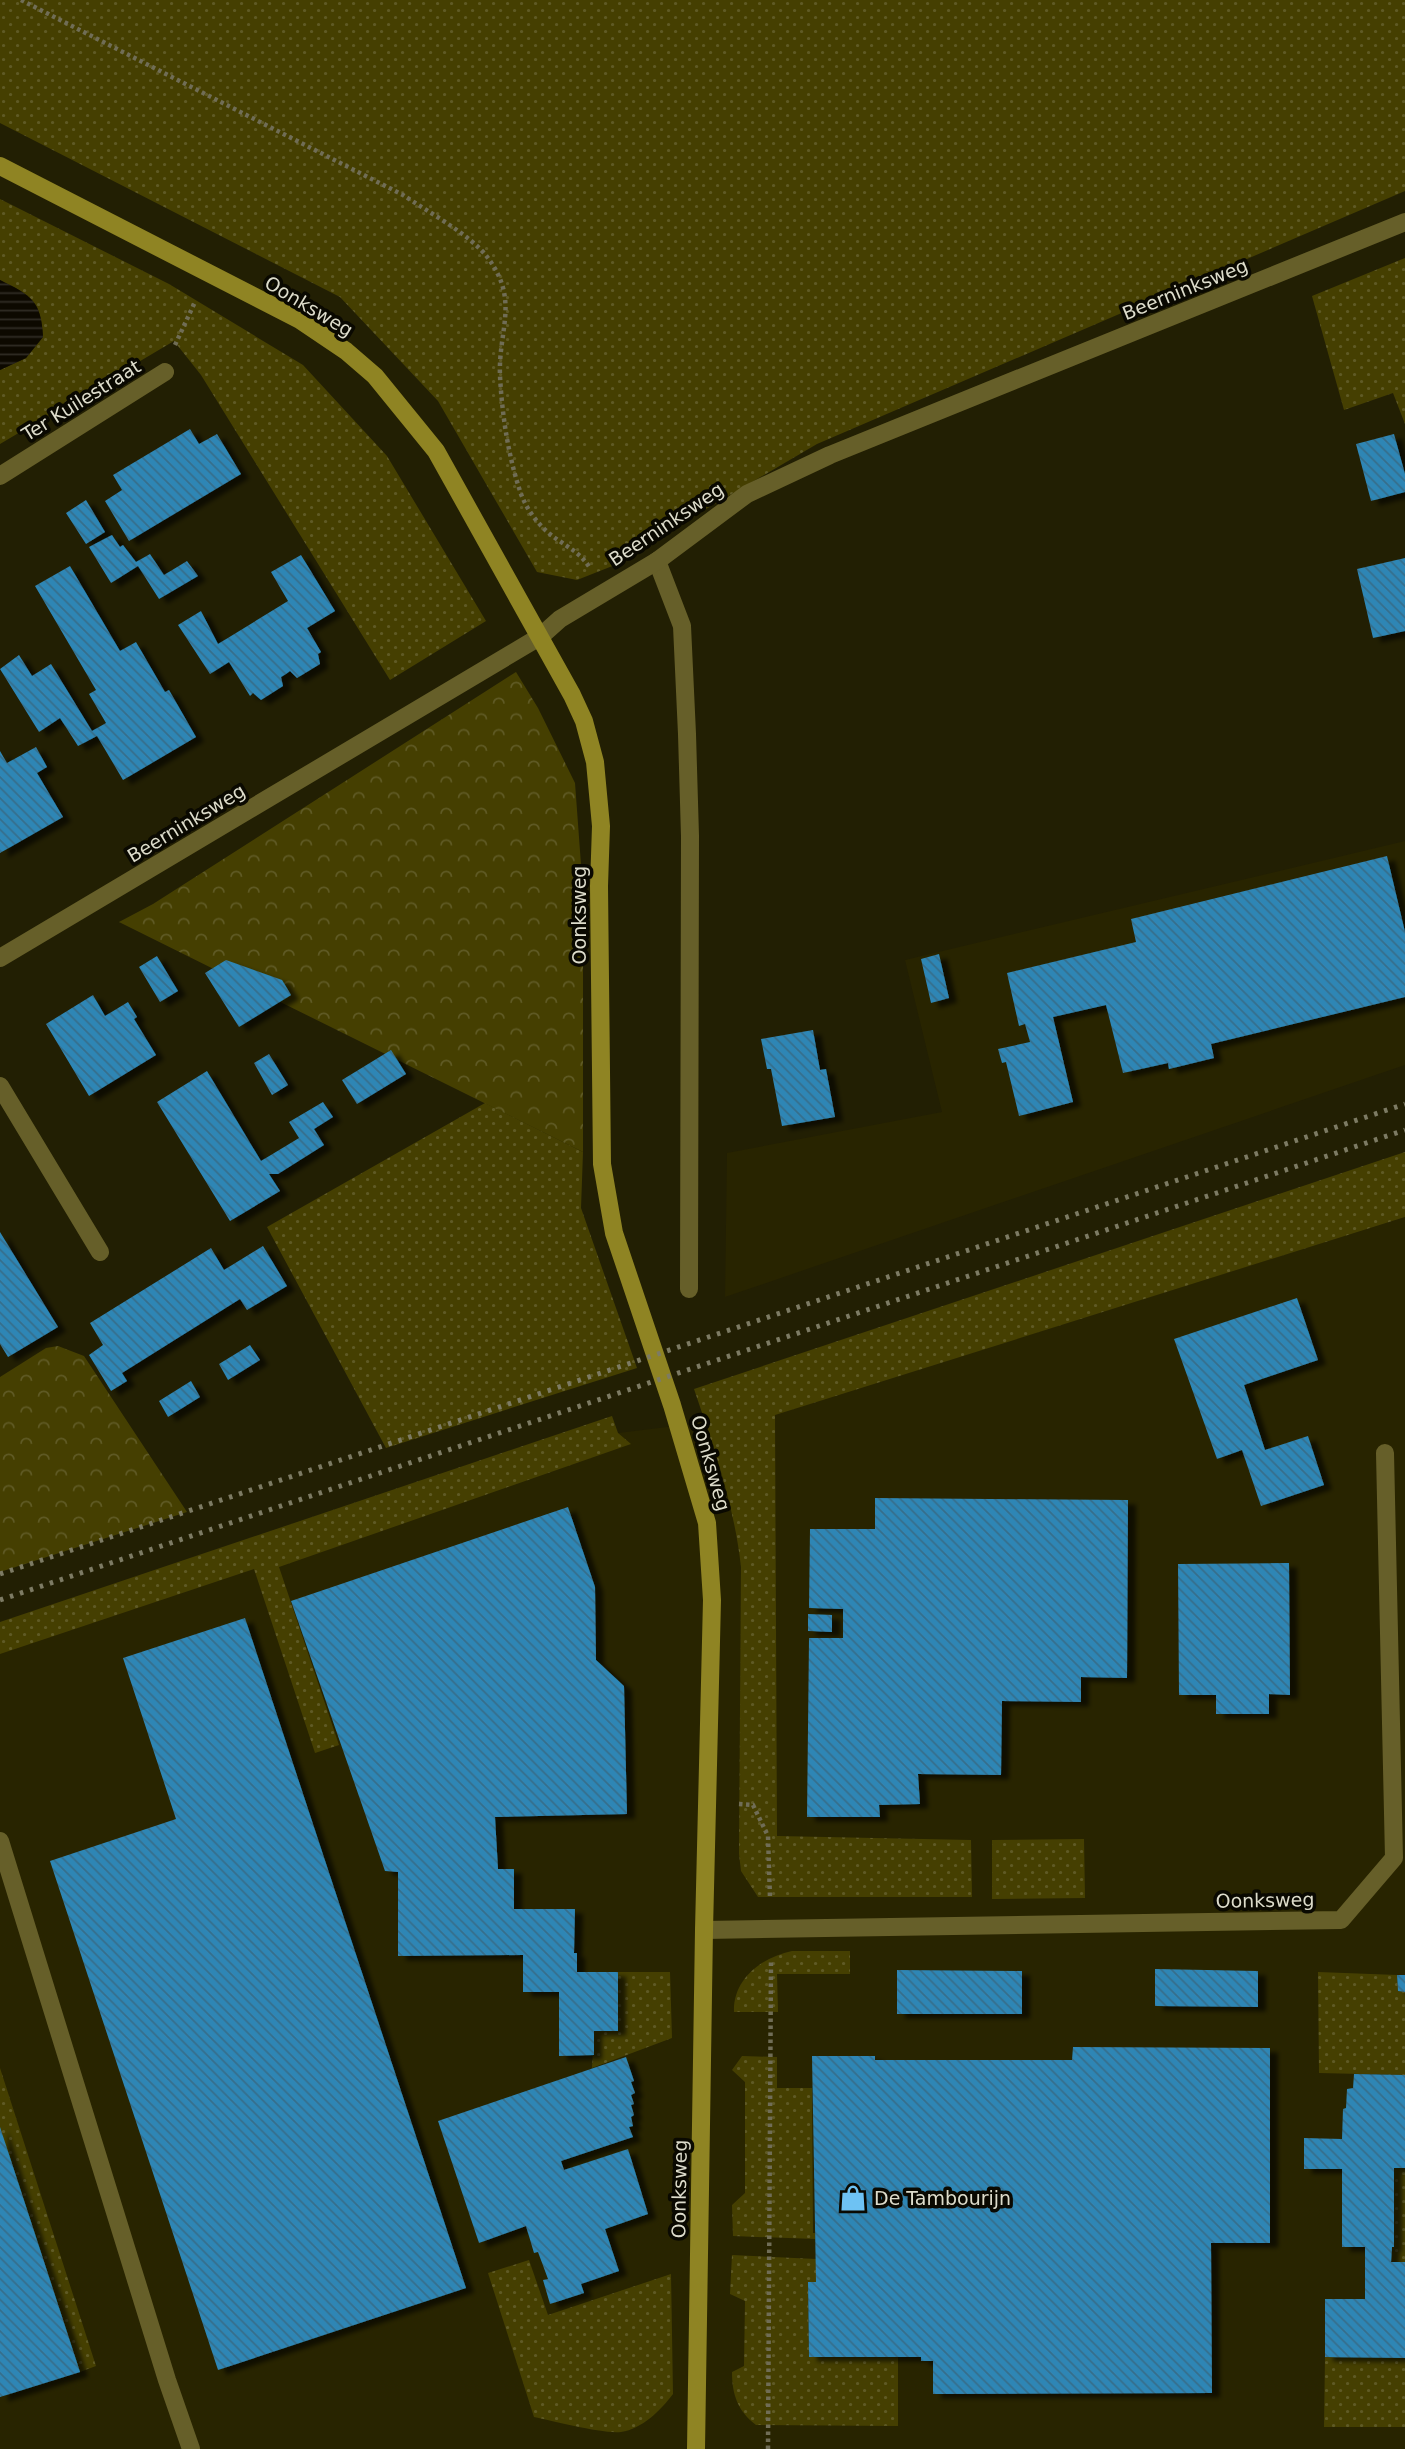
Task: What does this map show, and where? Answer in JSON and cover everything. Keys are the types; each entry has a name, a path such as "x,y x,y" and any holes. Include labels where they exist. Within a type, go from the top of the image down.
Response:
{"main road":[{"name":"Oonksweg","path":"0,166 300,320 346,351 375,376 436,451 541,636 580,712 595,762 601,826 599,886 602,1164 614,1233 672,1405 707,1524 712,1600 696,2449"}],"street":[{"name":"Beerninksweg","path":"0,958 541,636 560,619 657,561 747,494 830,455 1405,222"},
{"name":"Ter Kuilestraat","path":"0,476 165,372"},
{"path":"657,561 682,626 687,734 690,836 689,1289"},
{"path":"0,1086 100,1252"},
{"name":"Oonksweg","path":"704,1930 1341,1920 1394,1858 1385,1453"},
{"path":"0,1841 167,2381 191,2449"}],"path":[{"path":"21,0 403,195 462,235 488,258 506,289 507,312 500,374 506,434 520,492 531,514 547,532 585,560 604,591"},
{"name":"Ter Kuilestraat","path":"165,372 178,334 210,275"},
{"path":"707,1802 754,1805 768,1836 771,1929 768,2449"}],"shaded area":[{"path":"0,280 33,301 40,315 43,337 26,358 0,370"},
{"path":"1405,841 1405,1065 725,1297 727,1153 942,1112 905,960"},
{"path":"1405,1217 1405,2449 0,2449 0,1638 618,1433 775,1414"}],"green space":[{"path":"0,0 1405,0 1405,191 817,444 620,563 577,580 537,572 438,401 340,297 0,123"},
{"path":"0,199 169,284 303,365 387,456 486,621 390,680 201,375 174,341 0,444 0,370 26,358 43,337 40,315 33,301 0,280"},
{"path":"1405,258 1405,424 1393,393 1344,410 1312,296"},
{"path":"516,672 538,708 575,783 583,892 583,1152 119,922 153,904"},
{"path":"485,1103 583,1152 581,1208 637,1368 386,1448 267,1227"},
{"path":"1405,1152 1405,1217 775,1415 777,1836 971,1840 972,1897 758,1897 741,1871 739,1854 741,1567 728,1499 694,1389"},
{"path":"58,1346 84,1356 187,1512 0,1572 0,1377 46,1348"},
{"path":"612,1416 618,1433 631,1444 279,1567 339,1745 315,1753 254,1569 0,1654 0,1622"},
{"path":"1084,1839 1085,1898 992,1899 992,1840"},
{"path":"792,1951 850,1951 850,1974 777,1974 778,2012 734,2012 735,2000 744,1979 771,1958"},
{"path":"618,1972 670,1972 672,2038 592,2068 594,2031"},
{"path":"1318,1972 1397,1975 1398,1991 1405,1992 1405,2075 1319,2073"},
{"path":"742,2056 777,2057 777,2088 812,2088 815,2239 733,2236 732,2205 745,2193 745,2082 732,2070"},
{"path":"0,2068 96,2366 80,2372 0,2129"},
{"path":"1394,2168 1405,2168 1405,2262 1391,2262 1394,2246"},
{"path":"732,2255 816,2259 816,2282 808,2283 809,2357 898,2357 898,2426 756,2425 750,2420 737,2402 732,2380 732,2372 744,2366 745,2301 730,2294"},
{"path":"529,2260 548,2315 671,2274 673,2394 650,2418 629,2430 613,2432 534,2417 488,2273"},
{"path":"1325,2357 1405,2358 1405,2427 1324,2427"}],"building":[{"path":"190,429 199,444 217,434 241,474 129,541 105,501 122,490 113,475"},
{"path":"1394,434 1405,474 1405,492 1371,501 1356,444"},
{"path":"86,500 105,532 86,544 66,513"},
{"path":"112,535 136,562 150,554 164,575 187,561 198,576 159,599 138,566 111,583 89,547"},
{"path":"301,555 335,611 307,628 321,652 318,654 320,664 297,678 290,671 281,677 283,686 261,700 253,693 250,696 229,662 210,674 178,625 201,611 218,644 288,601 271,572"},
{"path":"1405,558 1405,631 1373,638 1357,569"},
{"path":"70,566 120,651 136,642 165,692 169,690 196,737 123,780 97,736 78,746 60,718 39,732 0,669 19,655 32,676 51,664 92,731 106,723 89,694 96,690 35,586"},
{"path":"36,747 47,767 37,773 63,817 0,853 0,751 7,763"},
{"path":"1387,856 1405,932 1405,997 1211,1044 1214,1058 1169,1069 1168,1063 1123,1073 1106,1005 1053,1017 1073,1102 1019,1116 1006,1062 1002,1063 998,1049 1030,1042 1025,1024 1019,1026 1007,973 1136,942 1131,919"},
{"path":"939,954 949,998 931,1003 921,959"},
{"path":"157,956 178,991 160,1002 139,967"},
{"path":"226,960 282,980 291,995 239,1027 205,973"},
{"path":"93,995 105,1016 128,1002 137,1017 134,1019 156,1055 89,1096 46,1024"},
{"path":"813,1030 820,1070 826,1069 835,1117 782,1126 771,1069 767,1069 761,1039"},
{"path":"391,1050 406,1074 357,1104 342,1080"},
{"path":"269,1054 288,1085 272,1095 254,1063"},
{"path":"207,1071 261,1161 299,1138 289,1122 323,1102 333,1117 314,1129 324,1145 278,1174 269,1174 280,1191 230,1221 157,1102"},
{"path":"0,1232 58,1327 8,1357 0,1344"},
{"path":"263,1246 287,1286 247,1310 240,1299 122,1373 127,1381 111,1391 89,1355 103,1345 90,1323 211,1248 224,1270"},
{"path":"1297,1298 1318,1360 1244,1385 1265,1450 1308,1436 1324,1485 1261,1506 1242,1450 1217,1459 1174,1339"},
{"path":"250,1345 260,1360 228,1380 219,1364"},
{"path":"191,1381 200,1397 168,1417 159,1401"},
{"path":"875,1498 1128,1500 1127,1678 1081,1677 1081,1702 1002,1701 1001,1775 918,1774 920,1804 879,1805 880,1817 807,1817 809,1638 843,1638 843,1609 809,1608 810,1529 875,1529"},
{"path":"568,1507 595,1587 596,1660 624,1686 627,1814 495,1817 498,1869 514,1869 514,1909 575,1909 574,1953 577,1953 577,1972 618,1972 618,2031 594,2031 594,2055 559,2056 559,1992 523,1992 523,1955 398,1956 398,1872 385,1871 291,1601"},
{"path":"1289,1563 1290,1695 1269,1694 1269,1714 1216,1714 1216,1695 1179,1695 1178,1564"},
{"path":"808,1614 832,1615 832,1632 808,1631"},
{"path":"245,1618 466,2288 218,2370 50,1861 176,1819 123,1658"},
{"path":"1155,1969 1258,1971 1258,2007 1155,2006"},
{"path":"897,1970 1022,1971 1022,2014 897,2014"},
{"path":"1397,1975 1405,1975 1405,1992 1398,1991"},
{"path":"1073,2047 1270,2048 1270,2243 1211,2243 1212,2393 933,2394 933,2361 921,2361 921,2357 809,2357 808,2282 816,2282 812,2056 875,2056 875,2060 1072,2060"},
{"path":"626,2057 634,2081 631,2082 635,2093 631,2095 634,2104 631,2105 633,2126 629,2127 633,2137 561,2161 564,2170 628,2149 648,2214 605,2229 619,2271 581,2284 584,2293 550,2304 543,2280 548,2279 538,2252 534,2253 526,2226 479,2243 438,2121"},
{"path":"1354,2074 1405,2075 1405,2168 1394,2168 1394,2247 1391,2262 1405,2262 1405,2358 1325,2357 1325,2299 1365,2299 1365,2247 1342,2247 1342,2169 1304,2169 1304,2138 1342,2139 1343,2109 1346,2108 1347,2089 1353,2088"},
{"path":"0,2127 80,2372 0,2397"}],"railway":[{"path":"0,1574 1405,1104"},
{"path":"0,1600 1405,1130"}],"place":[{"name":"De Tambourijn","path":"853,2198"}]}
